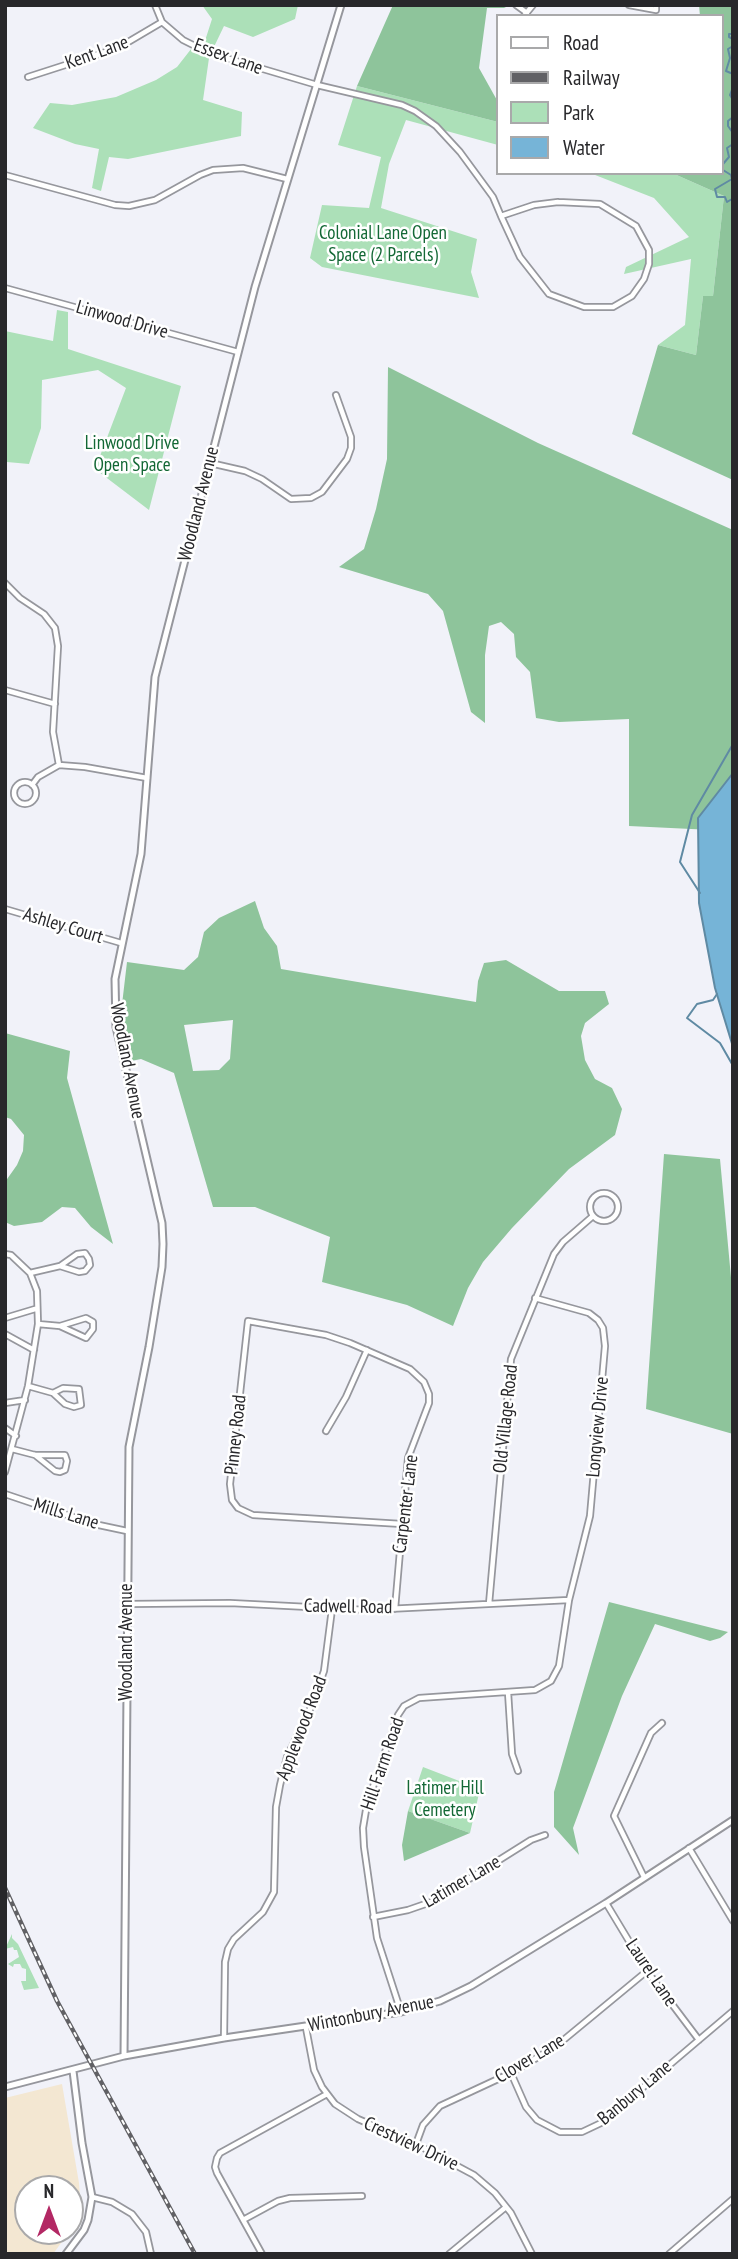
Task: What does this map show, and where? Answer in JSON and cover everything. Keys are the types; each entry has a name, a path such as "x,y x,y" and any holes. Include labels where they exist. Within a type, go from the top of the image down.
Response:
{"street":[{"name":"Essex Lane","path":"155,5 162,22 183,40 209,53 317,85 377,98 415,111 436,126 460,152 493,197 501,216"},
{"name":"Woodland Avenue","path":"124,2056 129,1447 149,1348 163,1244 162,1223 116,1027 115,979 141,854 155,677 238,352 341,5"},
{"path":"516,5 526,14 533,5"},
{"path":"629,5 656,10 656,5"},
{"name":"Kent Lane","path":"28,77 118,48 162,22"},
{"path":"5,174 115,205 129,206 155,200 213,170 243,167 288,179"},
{"path":"558,202 600,204 636,226 649,250 649,264 644,279 632,296 612,307 584,307 549,294 520,257 501,216 534,205 558,202"},
{"name":"Linwood Drive","path":"5,288 238,352"},
{"path":"210,463 245,471 292,499 311,498 322,492 347,459 351,448 351,437 336,395"},
{"path":"5,583 20,598 44,614 55,628 58,646 53,732 59,765"},
{"path":"5,690 55,705"},
{"path":"32,785 38,777 59,765 148,778"},
{"path":"25,782 32,785 36,794 33,801 24,804 18,802 14,795 18,785 25,782"},
{"name":"Ashley Court","path":"5,909 121,943"},
{"name":"Old Village Road","path":"602,1193 615,1197 618,1210 613,1217 600,1220 593,1216 590,1207 593,1197 602,1193"},
{"name":"Old Village Road","path":"489,1604 508,1373 517,1340 554,1254 563,1241 593,1216"},
{"path":"30,1273 60,1266 77,1254 85,1253 90,1265 85,1271 79,1272 60,1266"},
{"path":"5,1254 11,1255 30,1273 37,1291 38,1324 25,1400 5,1472"},
{"name":"Longview Drive","path":"535,1298 589,1313 603,1328 605,1346 590,1517 569,1600"},
{"path":"5,1318 36,1309"},
{"path":"38,1324 60,1326 86,1338 93,1329 93,1322 86,1318 60,1326"},
{"name":"Carpenter Lane","path":"248,1321 326,1335 367,1350 419,1376 429,1394 426,1415 408,1458 395,1609"},
{"name":"Pinney Road","path":"248,1321 230,1484 230,1492 237,1508 253,1515 402,1524"},
{"path":"5,1334 34,1350"},
{"path":"326,1431 346,1397 367,1350"},
{"path":"28,1386 53,1393 74,1408 80,1405 79,1389 63,1388 53,1393"},
{"path":"5,1403 25,1400"},
{"path":"5,1428 16,1436"},
{"path":"12,1449 35,1455 65,1455 67,1465 60,1472 55,1471 35,1455"},
{"name":"Mills Lane","path":"5,1494 80,1520 127,1531"},
{"name":"Cadwell Road","path":"128,1604 230,1602 332,1609 395,1609 569,1600"},
{"name":"Hill Farm Road","path":"401,2012 382,1958 373,1917 363,1828 367,1804 398,1715 404,1706 419,1698 535,1690 551,1681 557,1673 569,1600"},
{"name":"Applewood Road","path":"224,2038 225,1962 228,1949 234,1939 263,1912 274,1892 276,1807 280,1785 287,1757 311,1707 324,1671 332,1609"},
{"path":"508,1692 512,1754 518,1771"},
{"path":"644,1877 614,1816 651,1733 662,1723"},
{"name":"Wintonbury Avenue","path":"5,2087 124,2056 401,2012 440,2001 471,1986 606,1903 733,1820"},
{"name":"Latimer Lane","path":"373,1917 408,1910 434,1901 531,1840 545,1835"},
{"path":"689,1848 733,1920"},
{"name":"Laurel Lane","path":"606,1903 648,1971 699,2040"},
{"name":"Clover Lane","path":"416,2144 423,2124 440,2106 510,2073 555,2047 648,1971"},
{"name":"Banbury Lane","path":"510,2073 526,2107 537,2120 560,2132 582,2132 601,2123 733,2011"},
{"name":"Crestview Drive","path":"306,2028 314,2070 327,2094 348,2114 416,2144 474,2175 495,2193 506,2207 521,2229 532,2254"},
{"path":"66,2254 84,2230 92,2197 73,2071"},
{"path":"262,2254 217,2173 217,2158 220,2153 327,2094"},
{"path":"243,2220 278,2201 290,2198 362,2196"},
{"path":"92,2197 112,2202 132,2214 146,2232 151,2254"},
{"path":"669,2254 733,2199"},
{"path":"449,2254 506,2207"}],"shaded area":[{"path":"62,2084 78,2175 14,2175 14,2245 60,2245 53,2254 5,2254 5,2098"}],"green space":[{"path":"202,5 298,5 295,19 253,37 224,26 210,51 203,100 242,112 241,136 128,159 109,157 101,191 92,188 99,149 75,144 33,128 50,103 72,105 116,97 156,80 177,67 195,44 203,47 212,19"},
{"path":"393,5 510,5 504,8 487,8 479,68 496,98 496,121 357,86"},
{"path":"699,5 733,5 733,480 632,434 658,345 696,355 703,296 713,296 724,196 677,175 724,175 724,14 700,14"},
{"name":"Colonial Lane Open Space (2 Parcels)","path":"357,86 496,121 496,144 406,120 389,164 381,208 477,239 471,272 479,298 322,267 310,258 322,205 369,208 381,157 338,145"},
{"path":"595,175 677,175 724,196 713,296 703,296 696,355 658,345 685,325 691,259 624,274 626,267 689,237 654,198"},
{"name":"Linwood Drive Open Space","path":"57,310 68,312 68,349 181,386 149,510 95,469 126,388 98,370 42,380 41,428 29,464 7,462 5,475 5,331 53,341"},
{"path":"388,367 538,443 733,530 733,831 629,826 629,719 559,722 536,718 530,672 516,657 514,634 501,622 489,626 485,655 485,723 471,712 443,611 428,594 339,567 364,549 376,509 387,459"},
{"path":"255,901 264,928 277,946 281,969 476,1002 478,981 484,963 506,960 559,991 605,991 609,1004 585,1023 581,1036 585,1060 595,1079 612,1088 622,1109 615,1135 569,1169 483,1262 468,1288 453,1326 407,1305 322,1282 330,1237 255,1207 213,1207 174,1073 141,1059 131,1061 121,1013 127,962 184,970 198,957 204,932 219,918","holes":["233,1020 230,1059 219,1070 193,1071 184,1025"]},
{"path":"5,1033 70,1051 67,1078 113,1244 91,1227 75,1208 62,1207 42,1222 14,1226 5,1222 5,1182 23,1151 24,1135 11,1119 5,1117"},
{"path":"664,1154 720,1159 733,1299 733,1434 646,1409"},
{"path":"609,1602 728,1632 710,1641 655,1624 622,1696 573,1828 579,1855 554,1827 554,1792"},
{"name":"Latimer Hill Cemetery","path":"423,1767 480,1789 470,1833 408,1811"},
{"path":"408,1811 470,1833 404,1861 402,1845"},
{"path":"12,1934 39,1988 24,1990 21,1981 26,1981 26,1969 20,1964 14,1964 13,1967 8,1964 19,1957 13,1947 5,1949"}],"water":[{"path":"733,773 733,1047 715,988 699,903 698,818"}],"waterway":[{"path":"733,34 729,34 733,39"},
{"path":"733,46 728,49 730,58 726,71 733,74"},
{"path":"733,87 730,95 733,100"},
{"path":"733,117 728,121 733,133"},
{"path":"724,163 729,157 727,148 733,144"},
{"path":"724,171 732,179 715,189 717,197 725,197 727,202 733,200"},
{"path":"700,893 680,862 692,815 733,744"},
{"path":"717,994 713,1000 697,1004 687,1018 720,1043 732,1064"}],"railway":[{"path":"5,1888 57,2001 195,2254"}]}
